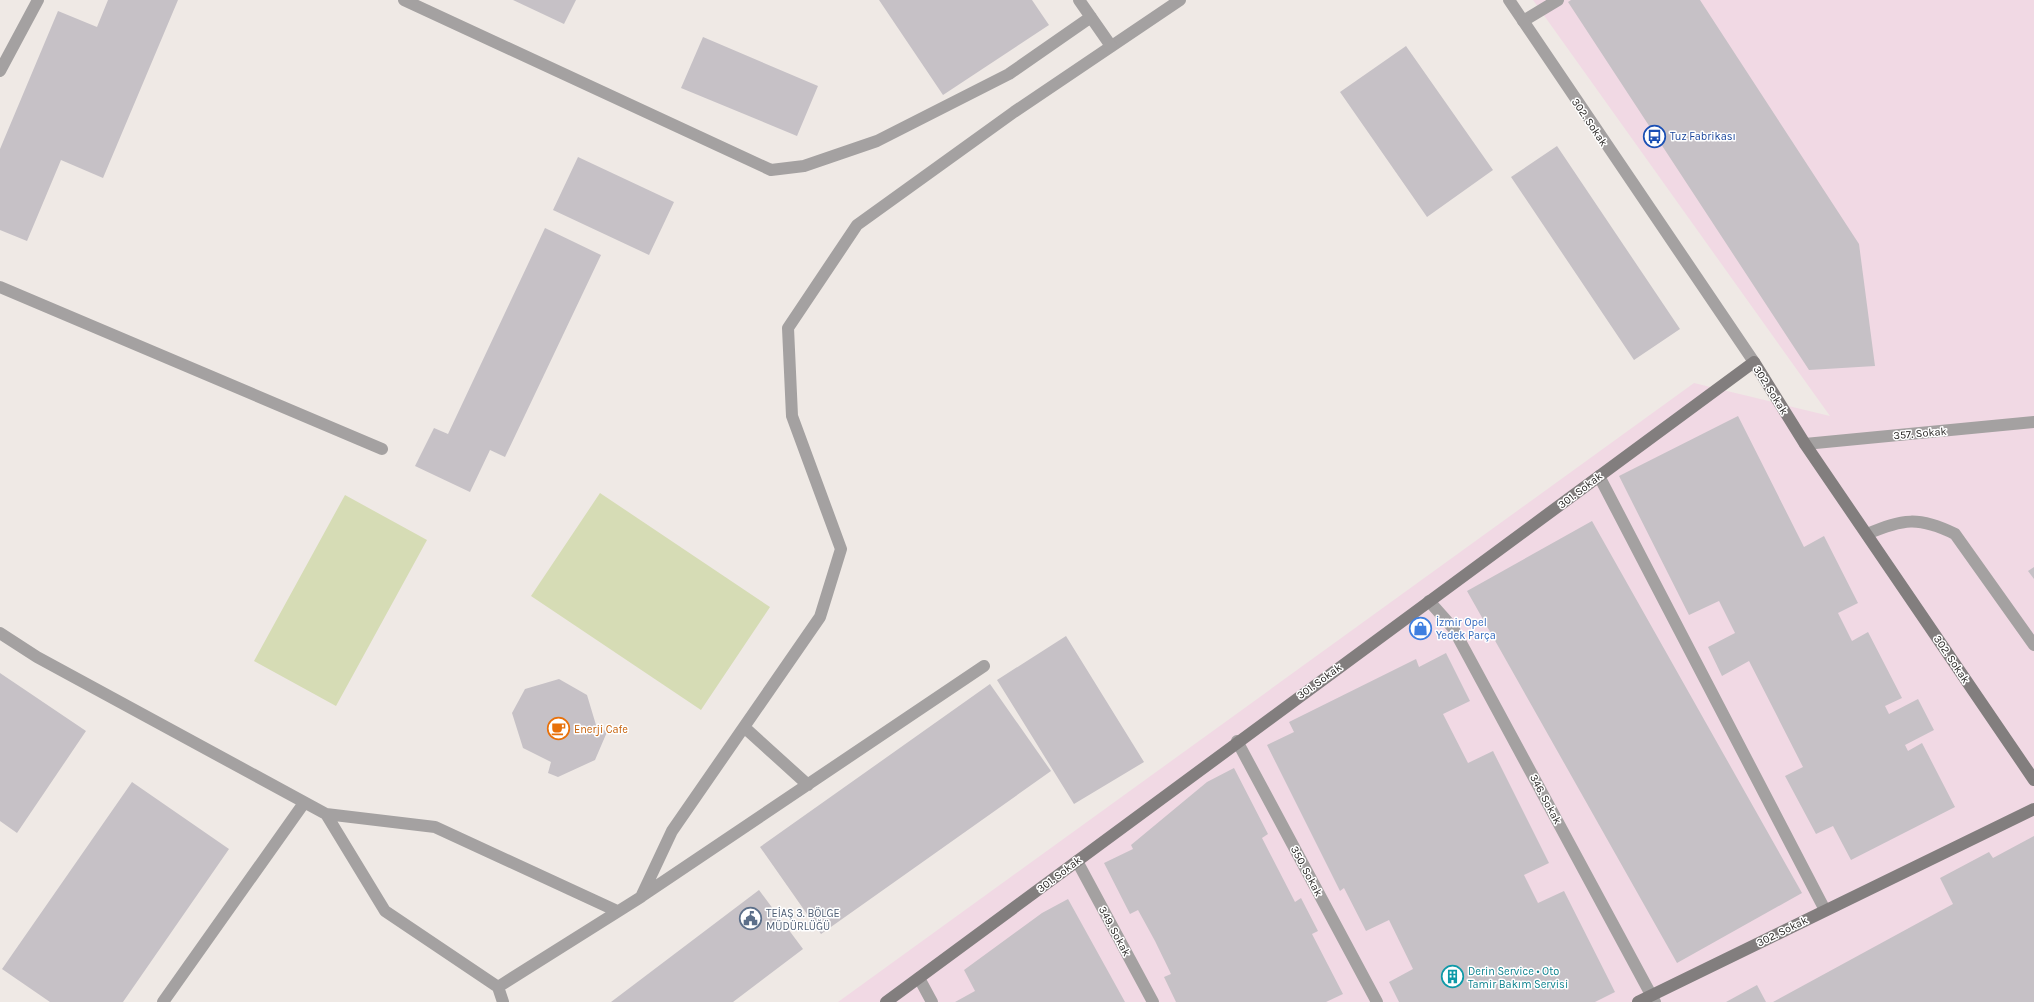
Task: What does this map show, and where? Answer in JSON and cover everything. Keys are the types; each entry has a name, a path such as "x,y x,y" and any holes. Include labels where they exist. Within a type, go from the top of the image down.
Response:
{"street":[{"path":"0,71 38,0"},
{"path":"404,0 771,170 804,166 877,141 1009,74 1091,17"},
{"path":"1079,0 1111,46"},
{"path":"641,896 672,831 820,617 841,549 792,416 788,328 857,225 1014,112 1180,0"},
{"name":"302. Sokak","path":"1509,0 1754,362 1805,444 2034,780"},
{"path":"1523,21 1558,0"},
{"path":"0,287 382,449"},
{"name":"301. Sokak","path":"886,1002 1237,741 1754,362"},
{"name":"357. Sokak","path":"1805,444 2034,422"},
{"path":"1599,476 1825,910"},
{"path":"1866,534 1906,521 1921,522 1938,526 1955,534 2034,645"},
{"name":"346. Sokak","path":"1429,601 1453,628 1653,998"},
{"path":"0,633 37,657 326,814 435,827 617,911"},
{"path":"498,987 641,896 984,666"},
{"path":"744,727 808,785"},
{"name":"350. Sokak","path":"1237,741 1377,1002"},
{"path":"163,1002 304,803"},
{"name":"302. Sokak","path":"1638,1002 1653,998 1825,910 2034,809"},
{"path":"326,814 385,911 498,987 503,1002"},
{"name":"349. Sokak","path":"1077,861 1153,1002"},
{"path":"919,978 932,1002"}],"shaded area":[{"path":"1533,0 2034,0 2034,1002 838,1002 1694,383 1830,416"}],"green space":[{"path":"600,493 770,607 701,710 531,596"},
{"path":"345,495 427,540 336,706 254,661"}],"building":[{"path":"108,0 178,0 103,178 61,160 27,241 0,230 0,149 58,11 97,27"},
{"path":"513,0 576,0 564,24"},
{"path":"879,0 1032,0 1049,25 943,95"},
{"path":"1571,0 1700,0 1859,244 1875,366 1809,370 1568,2"},
{"path":"703,37 818,86 797,136 681,88"},
{"path":"1406,46 1493,170 1427,217 1340,92"},
{"path":"1557,146 1680,329 1634,360 1511,177"},
{"path":"578,157 674,202 649,255 553,210"},
{"path":"545,228 601,255 505,457 490,450 470,492 415,466 434,428 448,434"},
{"path":"1738,416 1804,547 1824,536 1858,603 1838,613 1852,641 1868,632 1902,698 1885,706 1889,714 1918,699 1934,730 1905,745 1908,751 1922,743 1955,807 1851,860 1833,826 1816,834 1785,776 1803,767 1749,661 1722,676 1708,647 1735,633 1719,601 1689,615 1619,476"},
{"path":"1592,521 1802,893 1677,963 1467,591"},
{"path":"2034,567 2034,579 2028,571"},
{"path":"1066,636 1144,762 1074,804 997,680"},
{"path":"1446,653 1470,701 1443,714 1468,763 1493,751 1549,863 1524,875 1538,903 1564,891 1615,992 1595,1002 1399,1002 1389,982 1413,969 1389,920 1366,931 1344,888 1340,891 1267,745 1294,732 1289,722 1416,659 1419,667"},
{"path":"0,673 86,731 17,833 0,821"},
{"name":"Enerji Cafe","path":"559,679 587,695 596,725 607,732 595,760 558,777 548,773 551,762 523,748 512,713 525,689"},
{"path":"990,684 1051,771 821,934 760,847"},
{"path":"1234,768 1268,834 1262,838 1295,902 1301,898 1318,931 1312,934 1343,994 1326,1002 1176,1002 1164,977 1171,974 1155,941 1138,910 1130,914 1104,863 1133,849 1131,845 1207,782"},
{"path":"132,782 229,849 123,1002 50,1002 2,969"},
{"path":"2034,836 2034,1002 1773,1002 1953,904 1940,878 1989,852 1993,858"},
{"name":"TEİAŞ 3. BÖLGE MÜDÜRLÜĞÜ","path":"759,890 803,949 733,1002 611,1002"},
{"path":"1068,899 1125,1002 955,1002 975,991 964,970 1042,913"},
{"path":"1757,985 1766,1002 1726,1002"}],"place":[{"name":"Tuz Fabrikası","path":"1654,136"},
{"name":"İzmir Opel Yedek Parça","path":"1421,628"},
{"name":"Enerji Cafe","path":"559,729"},
{"name":"TEİAŞ 3. BÖLGE MÜDÜRLÜĞÜ","path":"750,919"},
{"name":"Derin Service • Oto Tamir Bakım Servisi","path":"1452,977"}]}
